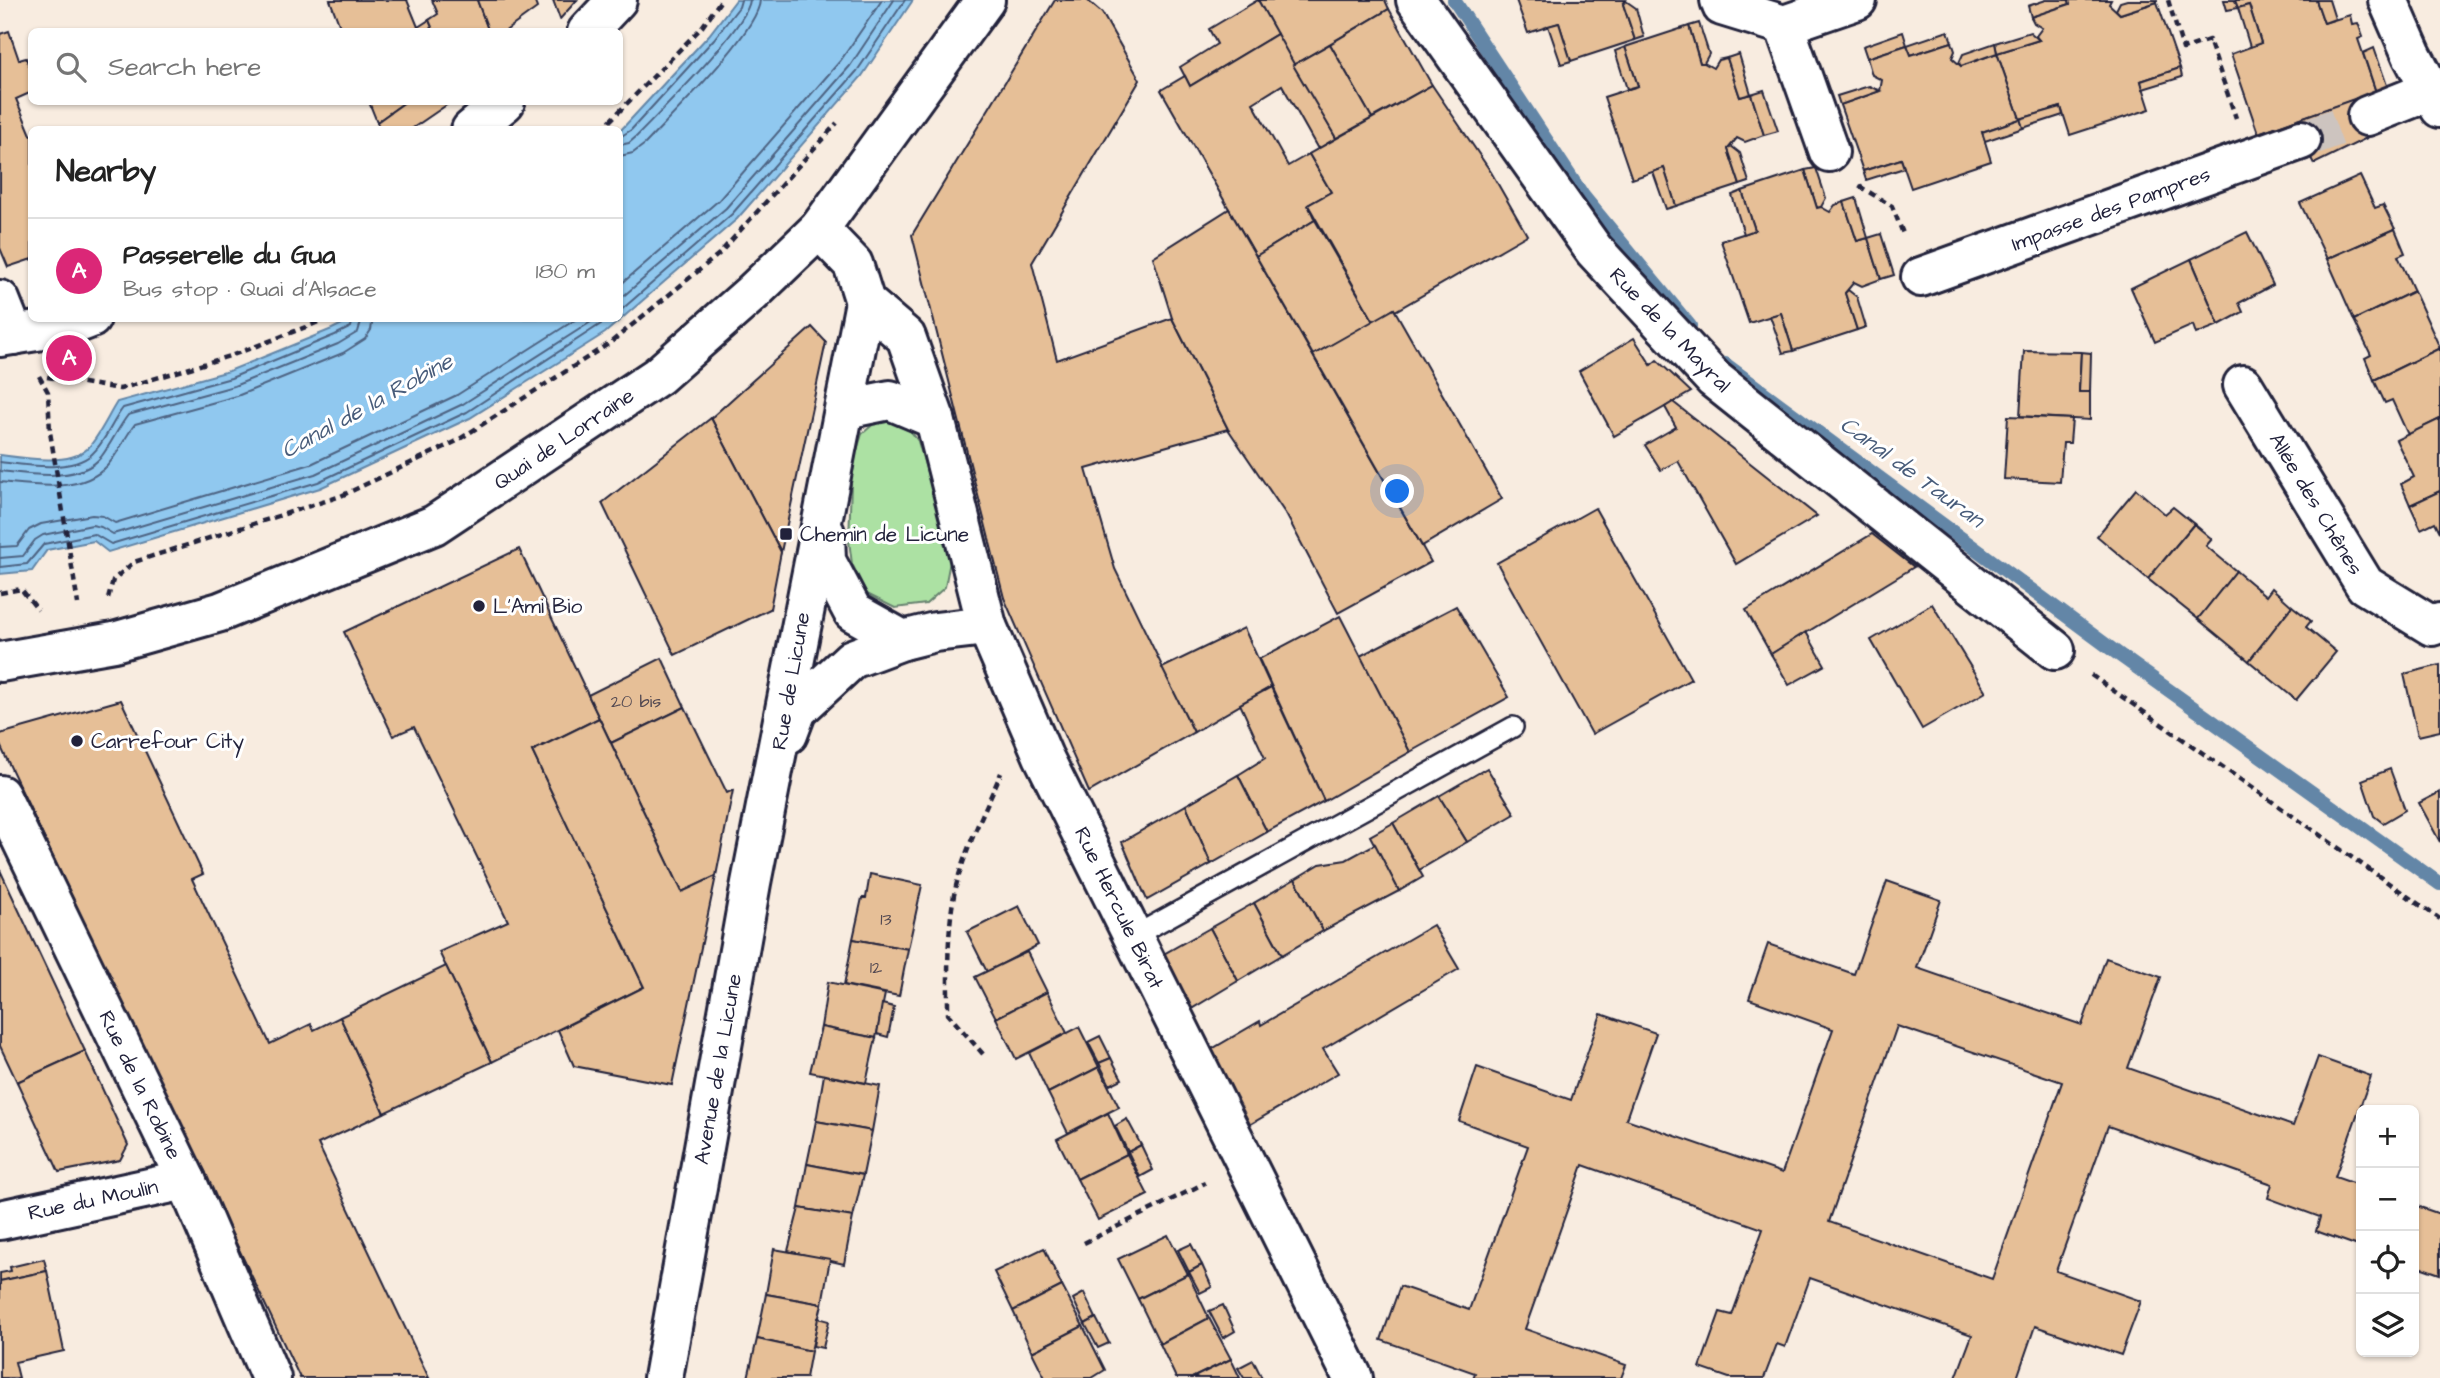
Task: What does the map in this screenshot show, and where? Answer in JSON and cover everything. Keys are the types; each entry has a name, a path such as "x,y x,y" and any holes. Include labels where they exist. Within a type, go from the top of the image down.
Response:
{"street":[{"path":"591,28 617,0"},
{"name":"Quai de Lorraine","path":"0,662 114,642 220,612 435,525 658,376 752,293 818,229 985,0"},
{"name":"Rue de la Mayral","path":"1416,0 1594,250 1714,379 2055,650"},
{"path":"1720,0 1722,6 1784,25 1857,0"},
{"path":"2367,116 2436,99 2412,55 2388,0"},
{"path":"1784,25 1829,152"},
{"path":"476,126 501,105"},
{"name":"Impasse des Pampres","path":"1921,277 2301,140"},
{"path":"818,229 853,264 865,302"},
{"path":"0,300 7,336 81,322"},
{"name":"Rue de Licune","path":"776,762 824,501 846,409 865,302"},
{"name":"Rue Hercule Birat","path":"865,302 906,337 935,419 988,626 1044,756 1353,1378"},
{"name":"Allée des Chênes","path":"2243,385 2365,585 2432,626 2440,624"},
{"path":"846,409 890,400 935,419"},
{"name":"Rue de Licune","path":"824,501 826,561 853,612 903,640"},
{"name":"Rue de Licune","path":"776,762 797,710 852,659 903,640 935,632 988,626"},
{"name":"Avenue de la Licune","path":"663,1378 751,883 776,762"},
{"name":"Rue de la Robine","path":"0,795 186,1180 271,1378"},
{"name":"Rue du Moulin","path":"0,1220 186,1180"}],"lane":[{"path":"1134,936 1513,727"}],"path":[{"path":"605,126 702,27 721,0"},
{"path":"2168,0 2183,49 2209,40 2249,159"},
{"path":"107,602 113,580 134,562 341,496 455,442 610,343 719,254 843,116"},
{"path":"1829,152 1843,176 1892,206 1921,277"},
{"path":"78,603 50,432 48,392 40,376 120,389 233,355 319,322"},
{"path":"2055,650 2440,919"},
{"path":"983,1054 947,1014 954,894 977,828 1002,772 1044,756"},
{"path":"1084,1243 1246,1163"}],"green space":[{"path":"878,420 901,423 918,441 951,556 945,587 926,604 895,608 867,594 852,564 849,541 851,483 856,453 862,434"}],"water":[{"path":"736,0 913,0 862,76 737,219 623,317 623,128 709,35"},
{"name":"Canal de la Robine","path":"346,322 618,322 605,333 470,418 320,488 108,552 94,541 47,550 32,571 0,574 0,455 45,460 69,458 87,449 117,402 229,371"}],"building":[{"path":"330,0 407,0 418,27 429,20 432,28 340,28"},
{"path":"432,0 477,0 488,28 432,28 429,20 438,14"},
{"path":"477,0 534,0 537,8 510,28 488,28"},
{"path":"553,0 577,0 560,19"},
{"path":"1055,0 1087,0 1102,13 1140,80 1032,263 1057,360 1172,318 1228,429 1086,469 1115,569 1194,732 1089,792 1004,598 912,235"},
{"path":"1258,0 1385,0 1389,9 1293,65"},
{"path":"1258,0 1277,34 1190,86 1180,67 1217,44 1209,29"},
{"path":"1516,0 1626,0 1623,4 1635,40 1571,61 1559,23 1528,33"},
{"path":"2046,0 2069,0 2070,4 2031,17 2028,6"},
{"path":"2069,0 2111,0 2109,4 2120,14 2157,2 2180,68 2141,81 2150,109 2070,135 2061,107 2020,119 1997,53 2039,40 2036,36 2042,28 2034,23 2031,17 2070,4"},
{"path":"2224,0 2235,0 2238,8 2227,10"},
{"path":"2235,0 2316,0 2324,23 2350,15 2352,24 2358,23 2363,37 2358,39 2376,92 2258,133 2231,54 2261,43 2249,5 2238,8"},
{"path":"2316,0 2329,0 2335,19 2324,23"},
{"path":"1626,1 1636,8 1644,37 1635,40 1623,4"},
{"path":"2120,2 2157,2 2120,14 2116,10"},
{"path":"2249,5 2261,43 2250,47 2238,8"},
{"path":"1389,9 1432,85 1372,118 1330,44"},
{"path":"1559,23 1571,61 1561,64 1548,26"},
{"path":"1699,23 1709,54 1704,63 1700,63 1689,26"},
{"path":"1689,26 1700,63 1713,68 1718,60 1727,58 1740,97 1751,94 1764,135 1745,142 1737,138 1728,149 1740,185 1676,206 1664,168 1632,179 1604,97 1638,86 1625,47"},
{"path":"9,31 19,60 26,58 28,63 28,94 16,99 28,128 28,260 8,267 0,248 0,34"},
{"path":"1948,31 1952,42 1911,55 1907,45"},
{"path":"1903,32 1907,45 1867,58 1863,46"},
{"path":"2030,32 2039,40 1997,53 1995,43"},
{"path":"1277,34 1336,138 1318,149 1282,85 1253,103 1288,166 1309,154 1331,192 1308,205 1315,220 1256,256 1161,90 1185,76 1190,86"},
{"path":"1952,42 1955,51 1952,58 1961,66 1997,53 2020,119 1982,132 1991,161 1911,188 1901,159 1863,171 1840,105 1880,91 1882,80 1872,75 1867,58 1907,45 1911,55"},
{"path":"1995,43 1997,53 1961,66 1959,63 1963,54"},
{"path":"1330,44 1372,118 1336,138 1293,65"},
{"path":"1625,47 1638,86 1627,89 1615,51"},
{"path":"2374,48 2388,88 2376,92 2363,53"},
{"path":"1739,54 1751,94 1740,97 1727,58"},
{"path":"2180,68 2182,77 2143,89 2141,81"},
{"path":"1432,85 1491,172 1527,235 1374,322 1308,205 1331,192 1309,154"},
{"path":"1869,86 1880,91 1840,105 1837,96"},
{"path":"1764,90 1778,131 1764,135 1751,94"},
{"path":"2357,98 2375,134 2314,164 2292,121"},
{"path":"370,105 401,105 377,122"},
{"path":"401,105 447,105 416,126 378,126 377,122"},
{"path":"2061,107 2063,115 2023,128 2020,119"},
{"path":"2020,119 2023,128 1985,141 1982,132"},
{"path":"1731,146 1740,153 1749,182 1740,185 1728,149"},
{"path":"1901,159 1904,168 1866,180 1863,171"},
{"path":"1664,168 1676,206 1666,209 1653,172"},
{"path":"1816,168 1826,198 1821,207 1817,208 1805,170"},
{"path":"1805,170 1817,208 1821,207 1830,212 1835,205 1844,202 1857,241 1868,238 1881,279 1862,286 1854,282 1845,293 1857,330 1793,351 1781,313 1749,323 1721,241 1755,230 1742,191"},
{"path":"2360,176 2375,208 2383,205 2395,229 2327,259 2300,203"},
{"path":"1742,191 1755,230 1744,234 1732,195"},
{"path":"1856,198 1868,238 1857,241 1844,202"},
{"path":"1229,209 1431,562 1338,613 1287,516 1228,429 1172,318 1153,257"},
{"path":"1315,220 1374,322 1313,355 1256,256"},
{"path":"2395,229 2405,253 2398,256 2414,291 2354,320 2327,259"},
{"path":"2247,232 2273,285 2239,303 2243,312 2219,325 2191,259"},
{"path":"1881,234 1894,275 1881,279 1868,238"},
{"path":"2191,259 2219,325 2196,334 2193,325 2155,342 2131,288"},
{"path":"1848,290 1857,297 1866,327 1857,330 1845,293"},
{"path":"2414,291 2440,348 2374,380 2365,358 2371,355 2354,320"},
{"path":"1394,309 1502,499 1422,546 1313,355"},
{"path":"1781,313 1793,351 1783,353 1770,316"},
{"path":"812,327 826,342 781,552 711,418"},
{"path":"1634,338 1651,365 1657,360 1691,392 1614,436 1579,371"},
{"path":"2440,348 2440,419 2408,435 2392,400 2385,403 2374,380"},
{"path":"2024,351 2081,352 2079,392 2090,392 2090,420 2020,416"},
{"path":"2081,352 2091,353 2090,392 2079,392"},
{"path":"1673,402 1817,516 1736,564 1678,461 1661,470 1645,445 1676,427 1665,407"},
{"path":"2008,416 2072,419 2070,443 2063,443 2060,482 2004,479"},
{"path":"711,418 781,552 770,609 675,655 602,503"},
{"path":"2440,419 2440,491 2410,505 2401,484 2414,477 2396,440"},
{"path":"2136,489 2165,514 2173,507 2194,524 2148,579 2097,536"},
{"path":"2440,491 2440,532 2435,522 2421,529 2410,505"},
{"path":"1595,508 1691,679 1592,734 1497,563"},
{"path":"2194,524 2212,539 2206,546 2236,571 2198,619 2148,579"},
{"path":"1872,534 1914,567 1771,654 1746,610"},
{"path":"519,549 599,718 532,751 644,987 492,1062 439,952 508,921 414,727 393,736 344,632"},
{"path":"2236,571 2266,596 2272,588 2292,606 2249,661 2198,619"},
{"path":"1932,604 1986,692 1922,729 1871,640"},
{"path":"1456,606 1509,697 1410,752 1360,656"},
{"path":"2292,606 2311,621 2306,627 2336,652 2296,700 2249,661"},
{"path":"1340,616 1410,752 1324,801 1259,659"},
{"path":"1244,628 1271,687 1194,732 1162,668"},
{"path":"1806,632 1825,665 1789,685 1771,654"},
{"path":"662,658 685,707 611,743 588,695"},
{"path":"2440,665 2440,731 2418,736 2404,674"},
{"path":"1271,687 1324,801 1267,832 1238,775 1265,758 1240,704"},
{"path":"121,700 203,874 192,879 270,1044 311,1024 314,1030 340,1017 384,1113 318,1144 429,1378 300,1378 0,745 0,734"},
{"path":"685,707 727,793 733,790 716,876 682,892 611,743"},
{"path":"599,718 682,892 716,876 672,1085 574,1066 558,1030 644,987 532,751"},
{"path":"1487,768 1515,814 1467,842 1439,796"},
{"path":"2390,769 2405,810 2383,823 2374,816 2362,780"},
{"path":"1238,775 1267,832 1211,864 1186,805"},
{"path":"2440,792 2440,842 2419,803"},
{"path":"1439,796 1467,842 1419,870 1393,823"},
{"path":"1186,805 1211,864 1147,900 1122,842"},
{"path":"1393,823 1423,877 1399,891 1370,836"},
{"path":"1375,844 1399,891 1323,931 1295,879 1320,864 1346,860"},
{"path":"0,870 85,1051 17,1082 0,1046"},
{"path":"870,874 922,885 908,949 853,939 862,898 866,898"},
{"path":"1295,879 1323,931 1282,955 1254,903"},
{"path":"1887,881 1941,900 1917,968 2082,1025 2106,958 2161,977 2128,1068 2293,1126 2318,1057 2371,1076 2361,1105 2356,1105 2356,1118 2335,1177 2356,1184 2356,1245 2316,1231 2320,1217 2268,1198 2272,1184 2108,1126 2056,1271 2141,1301 2121,1355 2035,1326 2017,1378 1956,1378 1972,1335 1810,1278 1785,1347 1777,1344 1764,1378 1729,1378 1700,1368 1720,1312 1732,1315 1763,1229 1583,1165 1525,1329 1626,1365 1621,1378 1473,1378 1475,1373 1381,1340 1400,1286 1469,1310 1528,1146 1459,1121 1477,1067 1571,1100 1601,1014 1656,1033 1626,1119 1782,1173 1833,1029 1749,999 1768,944 1854,974","holes":["1897,1026 2062,1082 1992,1279 1829,1222"]},
{"path":"1254,903 1282,955 1238,981 1210,928"},
{"path":"1019,906 1038,945 987,972 967,932"},
{"path":"1433,925 1459,969 1323,1049 1338,1073 1244,1128 1207,1052 1260,1021 1261,1025"},
{"path":"1210,928 1238,981 1188,1011 1162,955"},
{"path":"853,939 908,949 899,996 844,985"},
{"path":"1027,952 1047,992 996,1018 975,977"},
{"path":"446,966 492,1062 384,1113 340,1017"},
{"path":"828,982 885,994 876,1038 821,1027"},
{"path":"1047,992 1067,1033 1016,1059 996,1018"},
{"path":"882,1004 894,1007 888,1037 877,1034"},
{"path":"821,1027 876,1038 866,1083 810,1072"},
{"path":"1079,1027 1099,1067 1048,1093 1029,1053"},
{"path":"1100,1036 1111,1058 1099,1063 1088,1042"},
{"path":"85,1051 128,1145 120,1160 59,1172 17,1082"},
{"path":"1111,1058 1122,1079 1110,1085 1099,1063"},
{"path":"1099,1067 1119,1107 1068,1133 1048,1093"},
{"path":"824,1075 880,1086 872,1131 816,1121"},
{"path":"1108,1113 1127,1154 1077,1179 1057,1139"},
{"path":"1127,1119 1141,1145 1128,1152 1115,1126"},
{"path":"816,1121 872,1131 863,1175 807,1164"},
{"path":"1141,1145 1153,1170 1140,1177 1128,1152"},
{"path":"1127,1154 1148,1195 1098,1220 1077,1179"},
{"path":"807,1164 863,1175 853,1217 799,1208"},
{"path":"2419,1207 2440,1214 2440,1274 2419,1267"},
{"path":"799,1208 853,1217 844,1264 788,1251"},
{"path":"1168,1235 1188,1274 1138,1299 1118,1259"},
{"path":"1191,1244 1202,1265 1189,1272 1178,1250"},
{"path":"1044,1248 1062,1286 1013,1311 994,1272"},
{"path":"774,1249 830,1259 822,1304 766,1294"},
{"path":"44,1259 47,1271 0,1281 0,1273 11,1271 10,1267"},
{"path":"1202,1265 1212,1287 1200,1293 1189,1272"},
{"path":"47,1271 64,1351 15,1362 19,1378 0,1378 0,1281"},
{"path":"1188,1274 1209,1318 1160,1344 1138,1299"},
{"path":"1062,1286 1083,1326 1032,1352 1013,1311"},
{"path":"1084,1293 1096,1318 1085,1324 1073,1299"},
{"path":"766,1294 822,1304 811,1351 757,1339"},
{"path":"1223,1305 1235,1331 1223,1338 1209,1311"},
{"path":"818,1318 829,1321 823,1348 813,1346"},
{"path":"1096,1318 1109,1343 1098,1348 1085,1324"},
{"path":"1209,1318 1231,1359 1192,1378 1176,1378 1160,1344"},
{"path":"1083,1326 1105,1370 1092,1378 1045,1378 1032,1352"},
{"path":"757,1339 811,1351 806,1378 748,1378"},
{"path":"1231,1359 1240,1378 1192,1378"},
{"path":"1253,1360 1262,1378 1244,1378 1238,1368"}],"waterway":[{"name":"Canal de Tauran","path":"1454,0 1584,197 1690,326"},
{"name":"Canal de Tauran","path":"1725,364 2121,656 2440,884"}],"tunnel":[{"path":"2301,140 2367,116"}],"place":[{"name":"Passerelle du Gua","path":"69,358"},
{"name":"Chemin de Licune","path":"786,534"},
{"name":"L'Ami Bio","path":"479,606"},
{"name":"Carrefour City","path":"77,741"}]}
